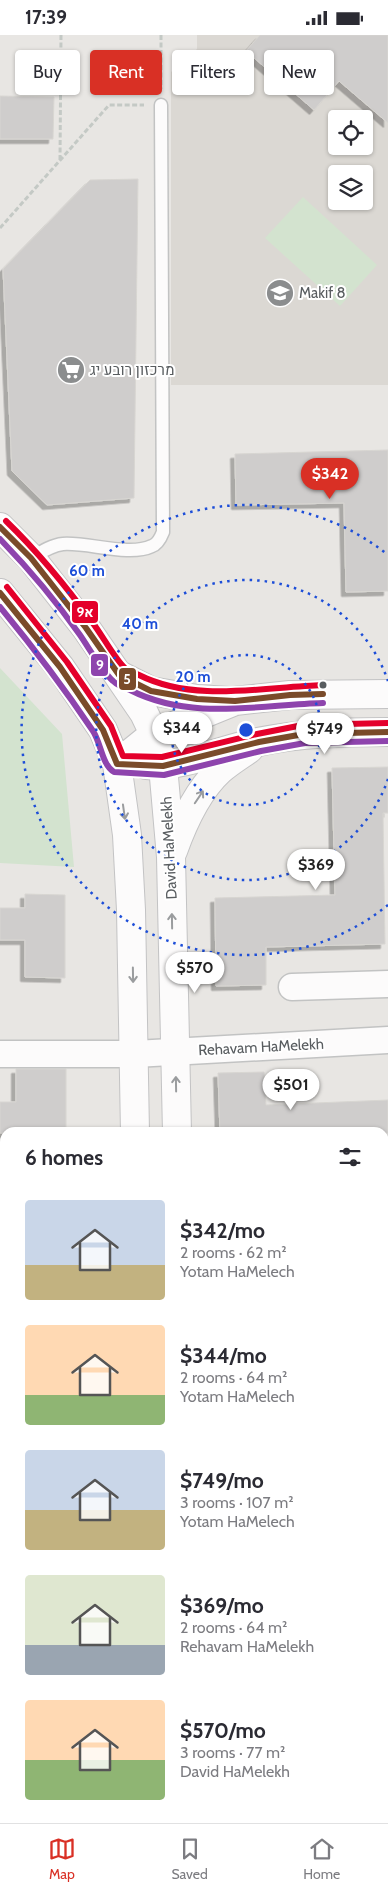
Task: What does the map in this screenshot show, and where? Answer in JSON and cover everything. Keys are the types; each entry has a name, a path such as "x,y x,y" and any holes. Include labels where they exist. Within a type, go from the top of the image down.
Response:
{"street":[{"name":"David HaMelekh","path":"0,527 31,558 86,627 144,713 154,734 163,766 171,857 177,1127"},
{"path":"0,593 60,667 102,729 117,764 127,835 131,911 135,1127"},
{"path":"119,675 151,691 172,696 236,701 290,695 388,694"},
{"path":"117,764 154,734 236,701"},
{"path":"117,764 163,766 259,742 304,734 388,732"},
{"path":"171,857 183,824 200,796 219,771 259,742"},
{"path":"292,987 388,984"},
{"name":"Rehavam HaMelekh","path":"0,1054 135,1054 388,1040"}],"lane":[{"path":"31,558 47,549 63,544 136,550 152,546 159,540 163,531 161,105"}],"path":[{"path":"60,160 61,35"},
{"path":"0,228 110,105 161,105 161,35"}],"shaded area":[{"name":"Makif 8","path":"197,35 388,35 388,385 171,385 171,72 172,95 254,95 254,50 196,50"}],"green space":[{"path":"303,197 377,265 340,306 265,238"},
{"path":"0,668 62,734 74,867 0,863"}],"building":[{"path":"260,35 388,35 388,123 339,81 334,87 334,50 264,50 264,67 254,58 254,50 247,50"},
{"path":"297,95 327,95 314,110"},
{"path":"0,96 54,97 53,139 0,139"},
{"name":"מרכזון רובע יג","path":"138,179 134,498 47,505 12,471 3,269 90,180"},
{"path":"388,450 388,591 346,592 344,503 236,505 235,454"},
{"path":"388,767 388,813 383,813 385,944 266,947 266,985 216,986 215,898 335,895 332,768"},
{"path":"25,894 65,895 65,978 25,977 25,940 0,940 0,908 25,908"},
{"path":"16,1069 66,1069 66,1127 0,1127 0,1102 16,1102"},
{"path":"264,1072 266,1105 388,1100 388,1127 220,1127 218,1073"}],"transit line":[{"name":"9א","path":"6,521 62,582 96,627 117,659 128,670 161,684 183,689 206,691 323,685"},
{"name":"5","path":"0,527 31,558 86,628 119,675 151,691 197,699 235,701 290,695 323,694"},
{"name":"9","path":"0,539 52,598 104,671 113,681 121,686 153,700 201,708 225,709 323,703"},
{"name":"9א","path":"7,587 67,662 111,726 123,756 162,757 303,725 388,723"},
{"name":"5","path":"0,593 60,667 103,730 117,764 163,766 259,742 304,734 388,732"},
{"name":"9","path":"0,607 82,715 96,736 104,759 114,772 164,775 261,751 305,743 388,741"}],"place":[{"name":"Makif 8","path":"280,293"},
{"name":"מרכזון רובע יג","path":"71,370"}]}
